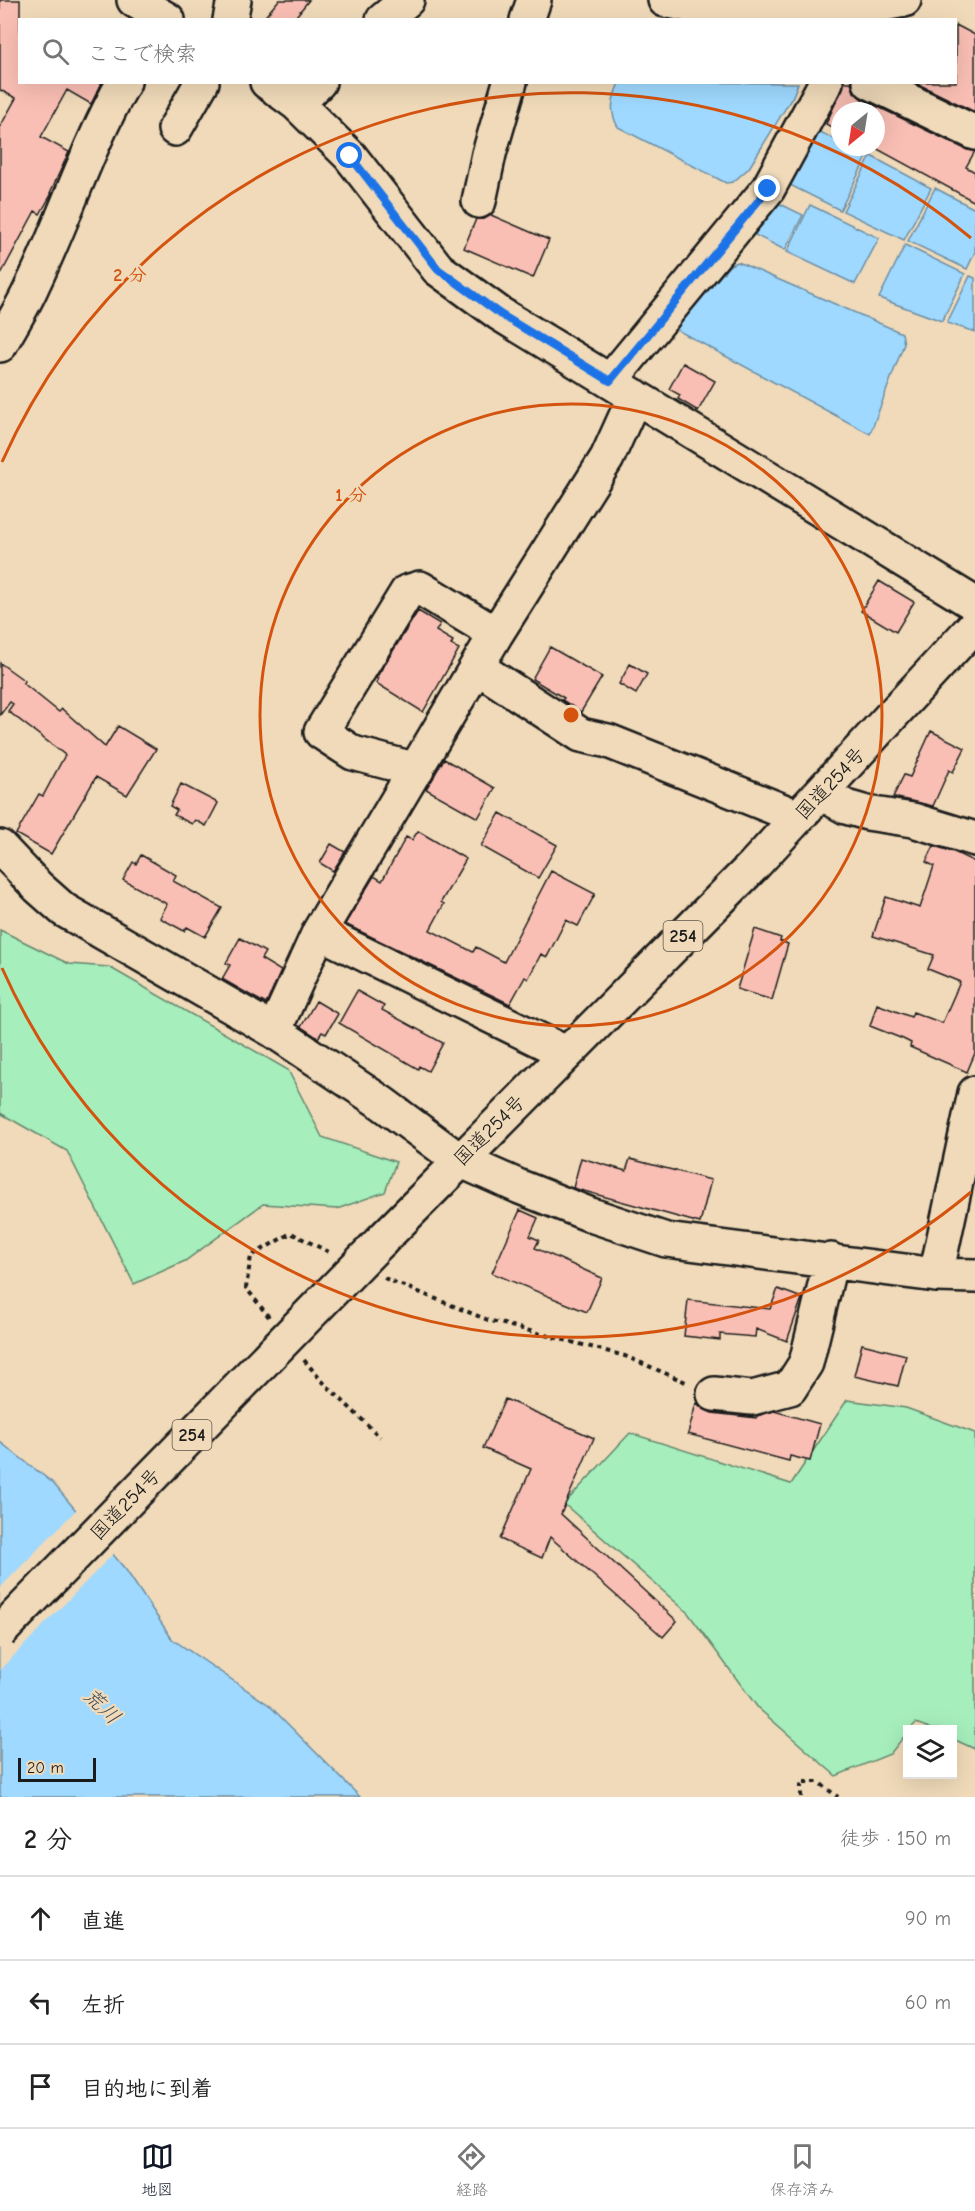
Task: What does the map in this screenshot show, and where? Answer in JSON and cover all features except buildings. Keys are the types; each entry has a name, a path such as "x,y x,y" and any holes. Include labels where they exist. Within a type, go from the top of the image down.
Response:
{"main road":[{"path":"134,0 164,18"},
{"path":"230,18 234,0"},
{"path":"385,18 407,0"},
{"path":"528,18 534,0"},
{"path":"665,0 704,8 760,12 859,14 904,0"},
{"path":"0,345 33,285 85,164 123,84"},
{"path":"175,129 201,84"},
{"path":"274,84 308,93 350,156 438,269 500,314 975,604"},
{"path":"479,201 489,154 509,84"},
{"path":"274,1031 319,932 496,634 607,458 622,389 768,189 825,84"},
{"path":"874,84 975,134"},
{"path":"417,770 353,753 321,732 407,592 420,588 496,634"},
{"name":"国道254号","path":"0,1632 459,1160 754,864 975,625"},
{"path":"477,667 581,735 608,741 798,817"},
{"path":"820,793 846,807 867,813 913,820 975,839"},
{"path":"0,847 38,887 64,910 274,1031 382,1104 459,1160 591,1215 666,1240 936,1275 975,1276"},
{"path":"319,932 566,1053"},
{"path":"936,1275 975,1093"},
{"path":"714,1394 752,1398 790,1388 806,1363 831,1260"}],"path":[{"path":"276,1325 246,1288 251,1256 291,1233 333,1253"},
{"path":"375,1274 488,1320 625,1356 714,1394"},
{"path":"298,1352 321,1380 380,1437"},
{"path":"801,1797 801,1782 818,1782 838,1797"}],"green space":[{"path":"0,930 69,964 109,967 288,1070 322,1137 396,1162 385,1192 337,1209 263,1204 185,1261 134,1284 67,1151 0,1113"},
{"path":"847,1400 906,1408 975,1433 975,1749 957,1741 957,1725 916,1723 903,1725 903,1738 890,1754 836,1776 758,1708 688,1613 564,1504 630,1433 791,1484"}],"water":[{"path":"618,84 798,84 793,96 749,168 733,182 726,183 618,127 613,116 612,105"},
{"path":"810,127 831,138 831,156 867,156 840,210 782,181"},
{"path":"871,156 931,188 904,240 843,211"},
{"path":"935,188 975,209 975,252 967,269 908,241"},
{"path":"772,200 803,215 785,250 755,235"},
{"path":"810,205 879,238 855,284 787,252"},
{"path":"905,245 965,274 942,321 879,298"},
{"path":"738,262 902,333 904,344 870,434 677,330 680,323 730,265"},
{"path":"970,276 975,278 975,332 947,323"},
{"name":"荒川","path":"0,1442 53,1483 126,1570 172,1639 269,1705 360,1797 0,1797"}],"pier":[{"path":"78,1508 115,1552 0,1670 0,1588"}],"route":[{"path":"350,156 438,269 500,314 610,381 768,189"}]}
